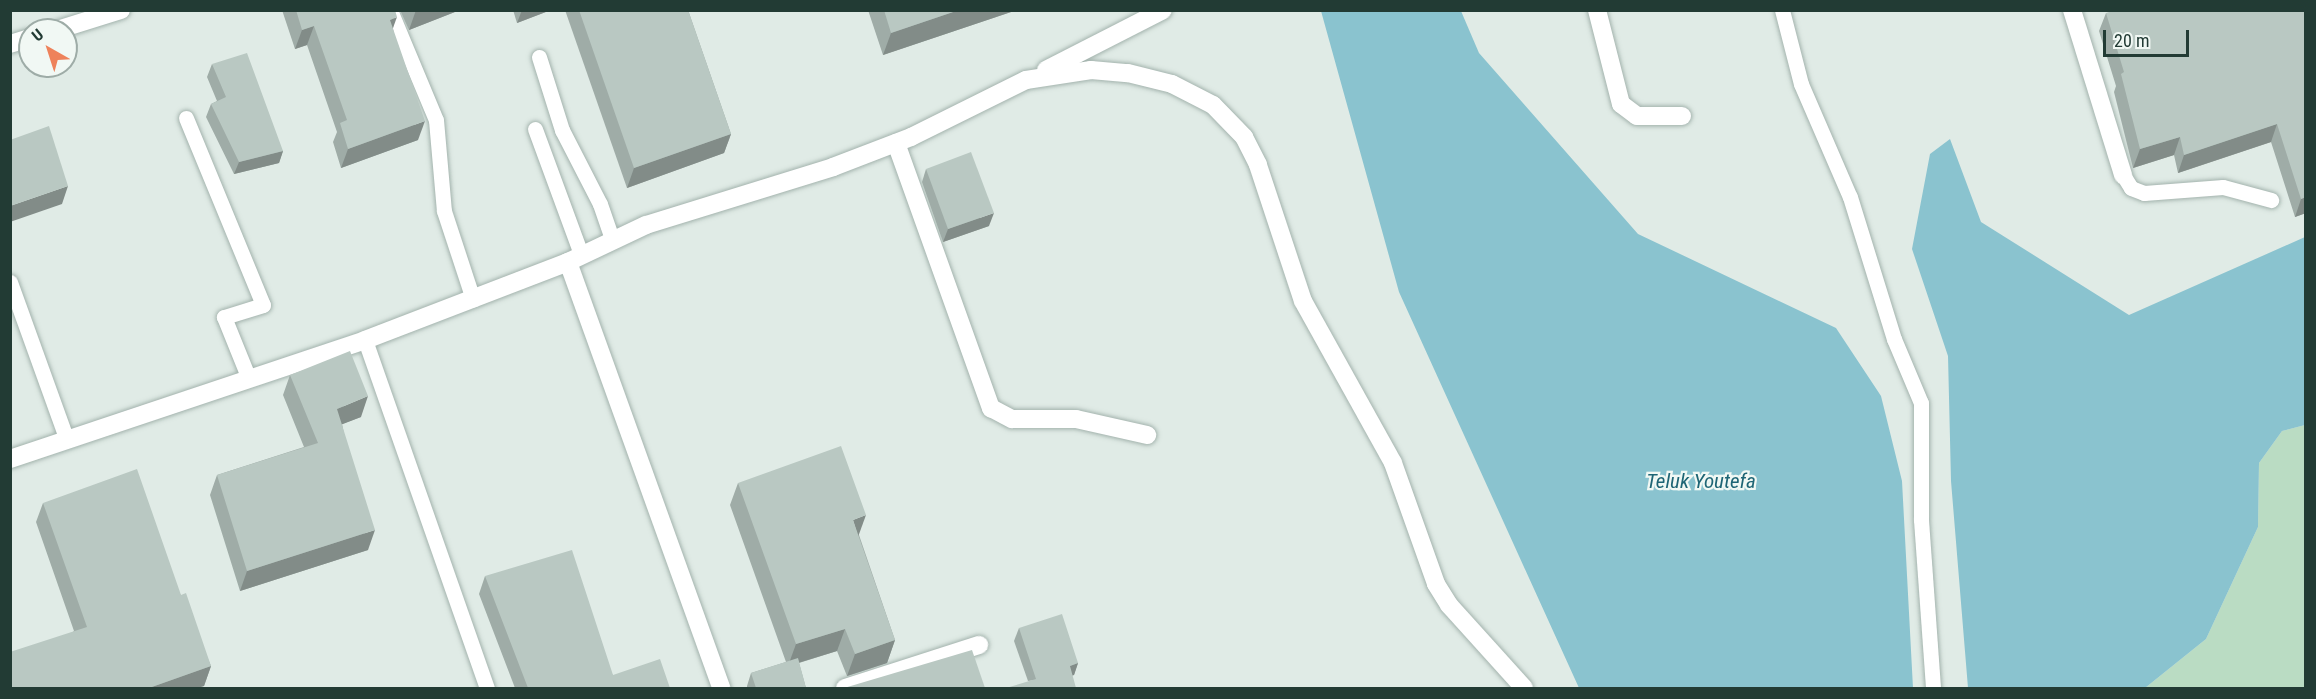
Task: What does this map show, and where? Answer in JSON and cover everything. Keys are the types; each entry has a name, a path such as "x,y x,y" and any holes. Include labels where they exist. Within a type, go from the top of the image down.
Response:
{"street":[{"path":"78,23 121,10"},
{"path":"10,459 365,340 575,258 612,238 896,143 1026,80 1141,16 1163,10"},
{"path":"1597,10 1621,104 1636,116 1682,116"},
{"path":"2072,10 2123,175"},
{"path":"1026,80 1090,70 1128,73 1172,84 1212,105 1244,137 1258,165 1303,302 1393,463 1436,584 1449,605 1524,688"},
{"path":"896,143 991,408 1012,419 1076,419 1147,435"},
{"path":"575,258 721,688"},
{"path":"845,688 979,645"}],"lane":[{"path":"390,10 436,120 444,211 473,299"},
{"path":"1782,10 1801,84 1850,197 1894,339 1921,403 1920,444 1933,688"},
{"path":"539,57 562,130 600,204 612,238"},
{"path":"186,118 263,305 224,317 249,379"},
{"path":"535,129 575,258"},
{"path":"2123,175 2132,188 2144,193 2223,187 2271,200"},
{"path":"10,282 67,440"},
{"path":"365,340 487,688"}],"green space":[{"path":"2305,425 2305,688 2145,688 2206,639 2258,527 2259,463 2282,431"}],"water":[{"name":"Teluk Youtefa","path":"1321,11 1461,11 1479,53 1638,234 1836,328 1881,396 1902,481 1913,688 1579,688 1399,292"},
{"path":"1950,139 1981,222 2129,315 2305,237 2305,425 2282,431 2259,463 2258,527 2206,639 2145,688 1968,688 1951,481 1948,356 1912,249 1930,154"}],"building":[{"path":"296,10 395,10 397,17 390,20 425,121 348,149 340,123 347,120 314,26 302,30"},
{"path":"579,10 688,10 731,134 634,168"},
{"path":"884,10 959,10 891,33"},
{"path":"2115,10 2306,10 2306,197 2301,199 2277,124 2184,155 2180,137 2140,149 2121,74 2124,72 2106,13"},
{"path":"247,53 283,151 239,162 211,104 226,97 212,64"},
{"path":"49,126 68,186 10,206 10,140"},
{"path":"971,152 994,213 948,229 926,169"},
{"path":"350,351 368,396 337,409 375,530 247,571 217,475 318,443 290,375"},
{"path":"841,446 866,515 853,520 895,640 855,654 845,629 796,644 738,483"},
{"path":"137,469 181,595 186,593 211,666 149,688 10,688 10,652 87,627 43,503"},
{"path":"572,550 613,675 660,659 670,688 528,688 485,576"},
{"path":"1062,614 1078,663 1070,666 1076,688 1006,688 1036,679 1019,628"},
{"path":"972,650 985,688 844,688"},
{"path":"798,658 806,688 756,688 751,673"}]}
